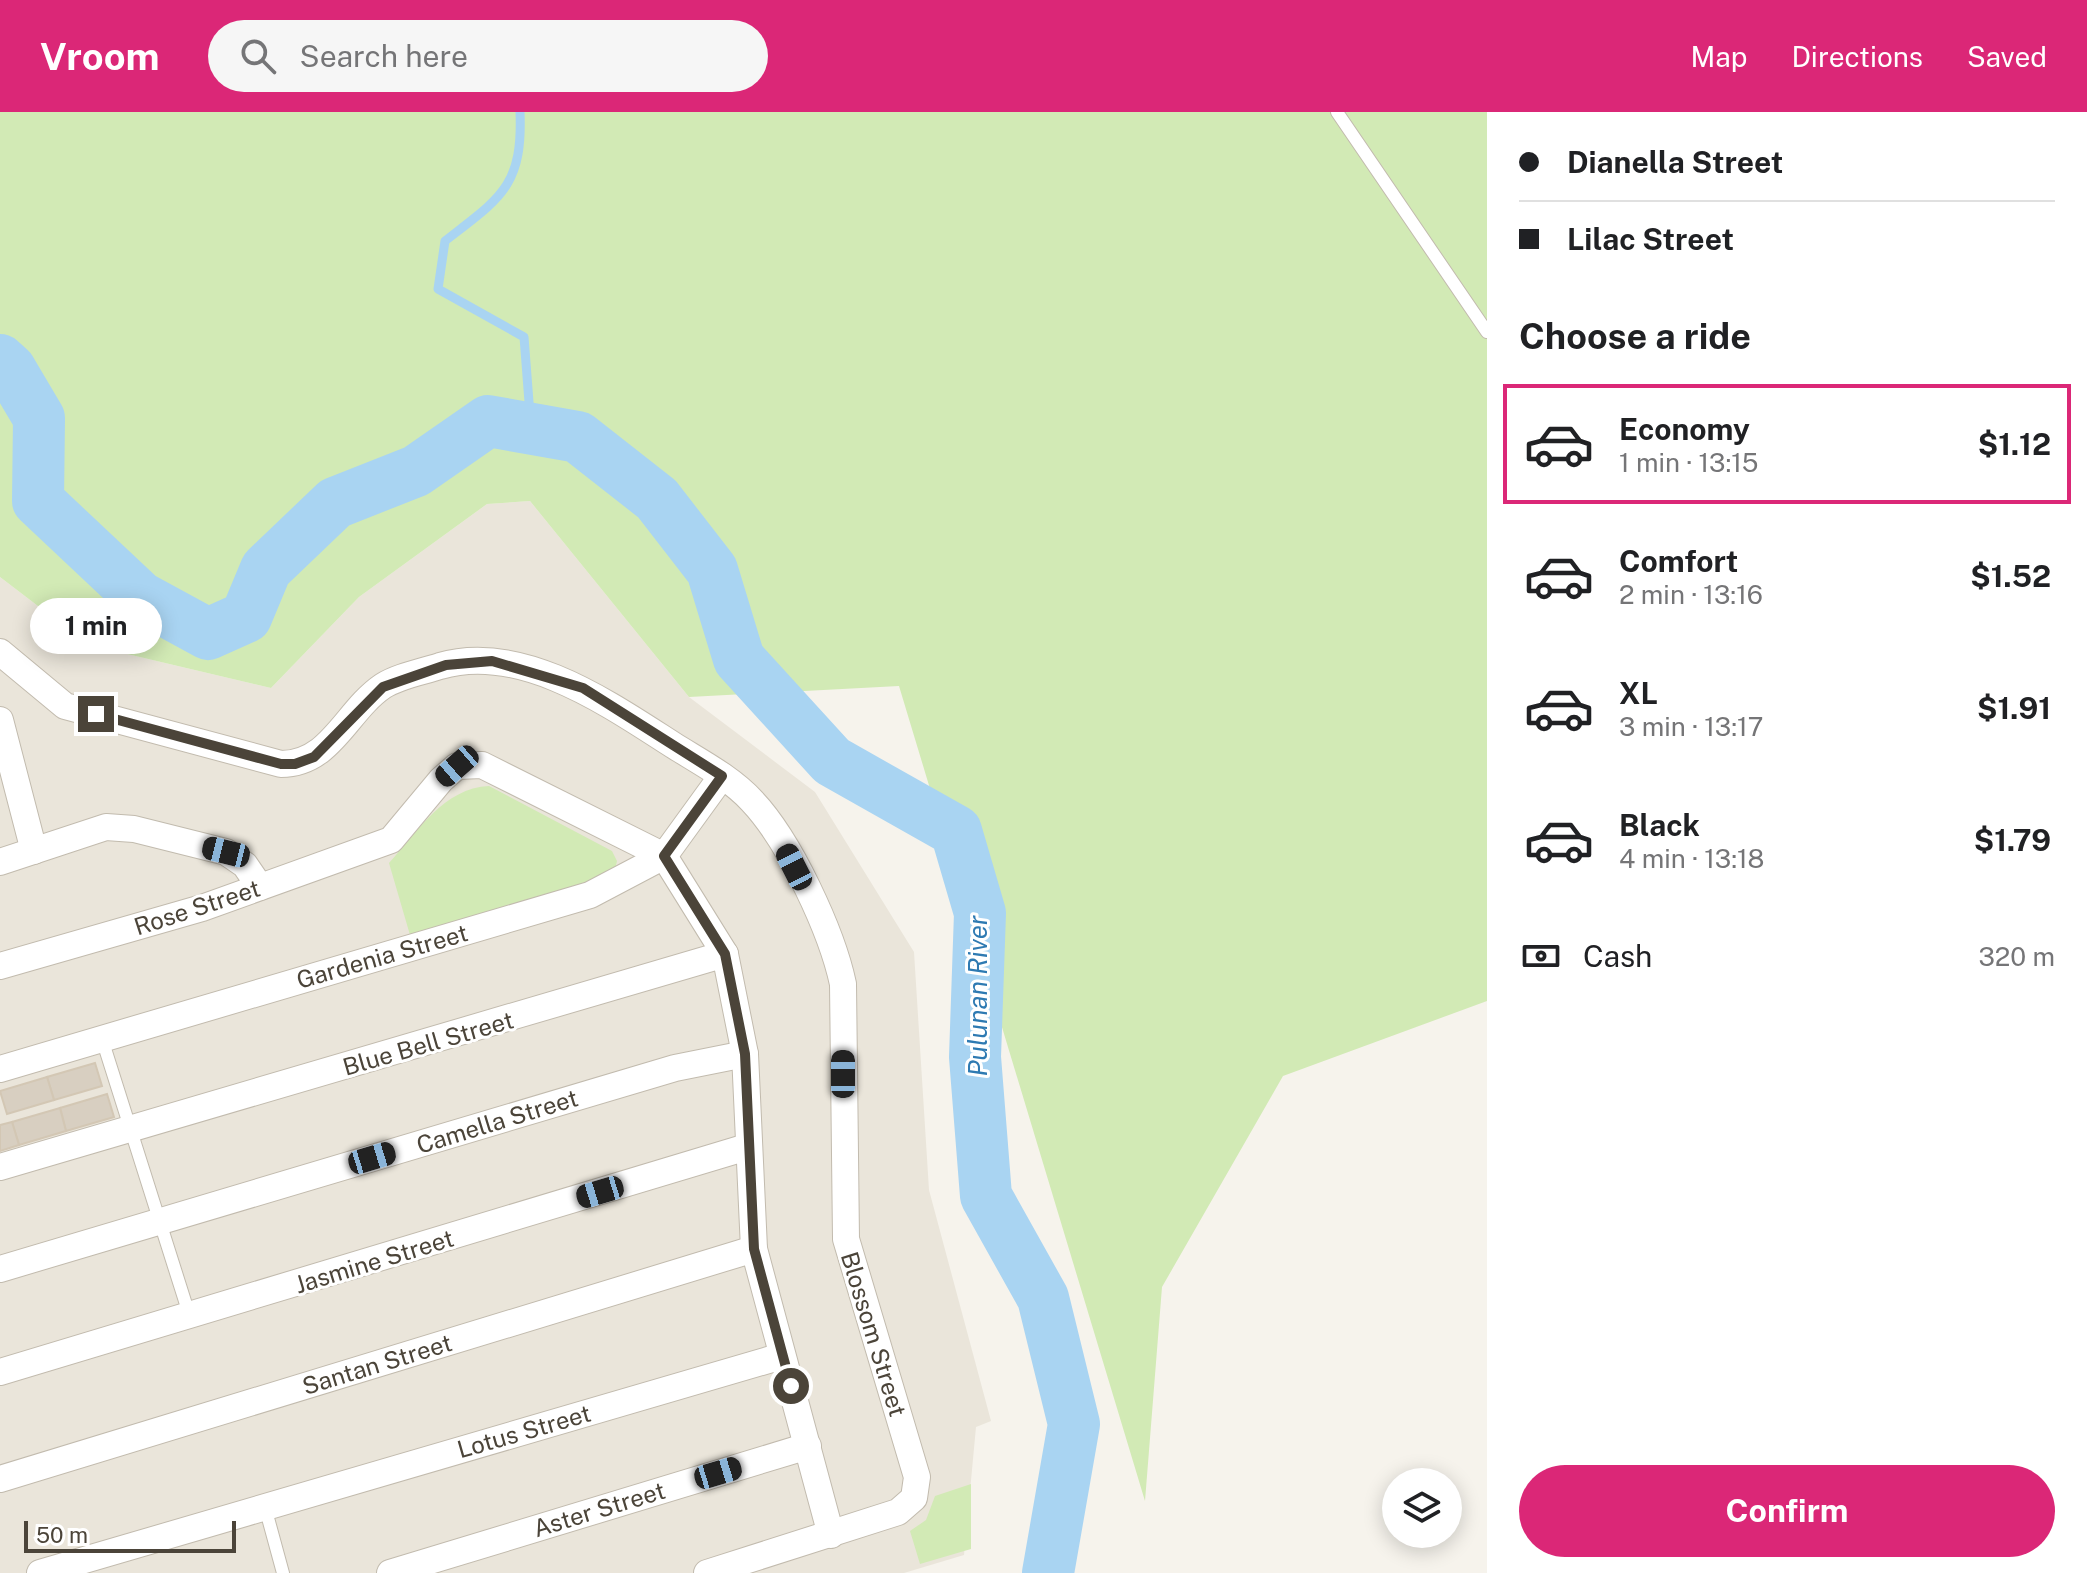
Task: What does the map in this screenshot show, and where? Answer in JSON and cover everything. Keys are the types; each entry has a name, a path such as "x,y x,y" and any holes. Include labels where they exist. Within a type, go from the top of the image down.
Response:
{"street":[{"name":"Blossom Street","path":"0,652 65,706 281,764 295,764 314,757 383,687 446,665 492,661 583,688 722,776 753,801 781,841 835,945 843,984 846,1239 917,1477 914,1498 898,1512 707,1573"},
{"path":"0,720 34,851"},
{"name":"Rose Street","path":"0,966 260,887 391,840 441,780 457,766 482,765 664,856"},
{"name":"Gardenia Street","path":"0,1069 590,895 664,856 722,776"},
{"path":"0,862 106,827 134,829 226,852 245,865 260,887"},
{"path":"664,856 725,954 745,1054 754,1249 831,1535"},
{"name":"Blue Bell Street","path":"0,1167 725,954"},
{"name":"Camella Street","path":"0,1269 675,1068 745,1054"},
{"name":"Jasmine Street","path":"0,1372 747,1147"},
{"name":"Santan Street","path":"0,1479 754,1249"},
{"name":"Lotus Street","path":"40,1573 782,1356"},
{"name":"Aster Street","path":"390,1573 808,1446"}],"lane":[{"path":"1337,112 1487,332"},
{"path":"102,1039 190,1317"},
{"path":"265,1507 283,1573"}],"shaded area":[{"path":"530,501 689,697 815,792 914,952 929,1190 991,1421 976,1427 964,1555 904,1573 0,1573 0,577 89,645 271,688 359,597 487,504"}],"green space":[{"path":"0,112 1487,112 1487,1001 1283,1076 1162,1287 1145,1501 899,686 689,697 530,501 487,504 359,597 271,688 89,645 0,577"},
{"path":"489,786 612,851 617,861 614,874 410,935 389,863 445,803 458,794"},
{"path":"971,1484 971,1549 920,1564 910,1531 926,1520 935,1496"}],"building":[{"path":"95,1063 102,1086 54,1100 47,1077"},
{"path":"47,1077 54,1100 7,1114 0,1091"},
{"path":"107,1094 114,1117 66,1131 60,1108"},
{"path":"60,1108 66,1131 19,1145 12,1122"},
{"path":"12,1122 19,1145 0,1151 0,1125"}],"waterway":[{"path":"520,112 520,137 512,174 494,201 445,241 438,289 524,337 531,428"},
{"name":"Pulunan River","path":"0,360 10,369 39,418 38,501 140,597 208,634 246,617 266,569 335,503 416,471 488,421 578,437 657,499 712,570 739,659 832,761 956,831 980,913 975,1057 986,1196 1043,1298 1074,1424 1048,1573"}],"route":[{"path":"96,714 281,764 295,764 314,757 383,687 446,665 492,661 583,688 722,776 664,856 725,954 745,1054 754,1249 791,1386"}]}
